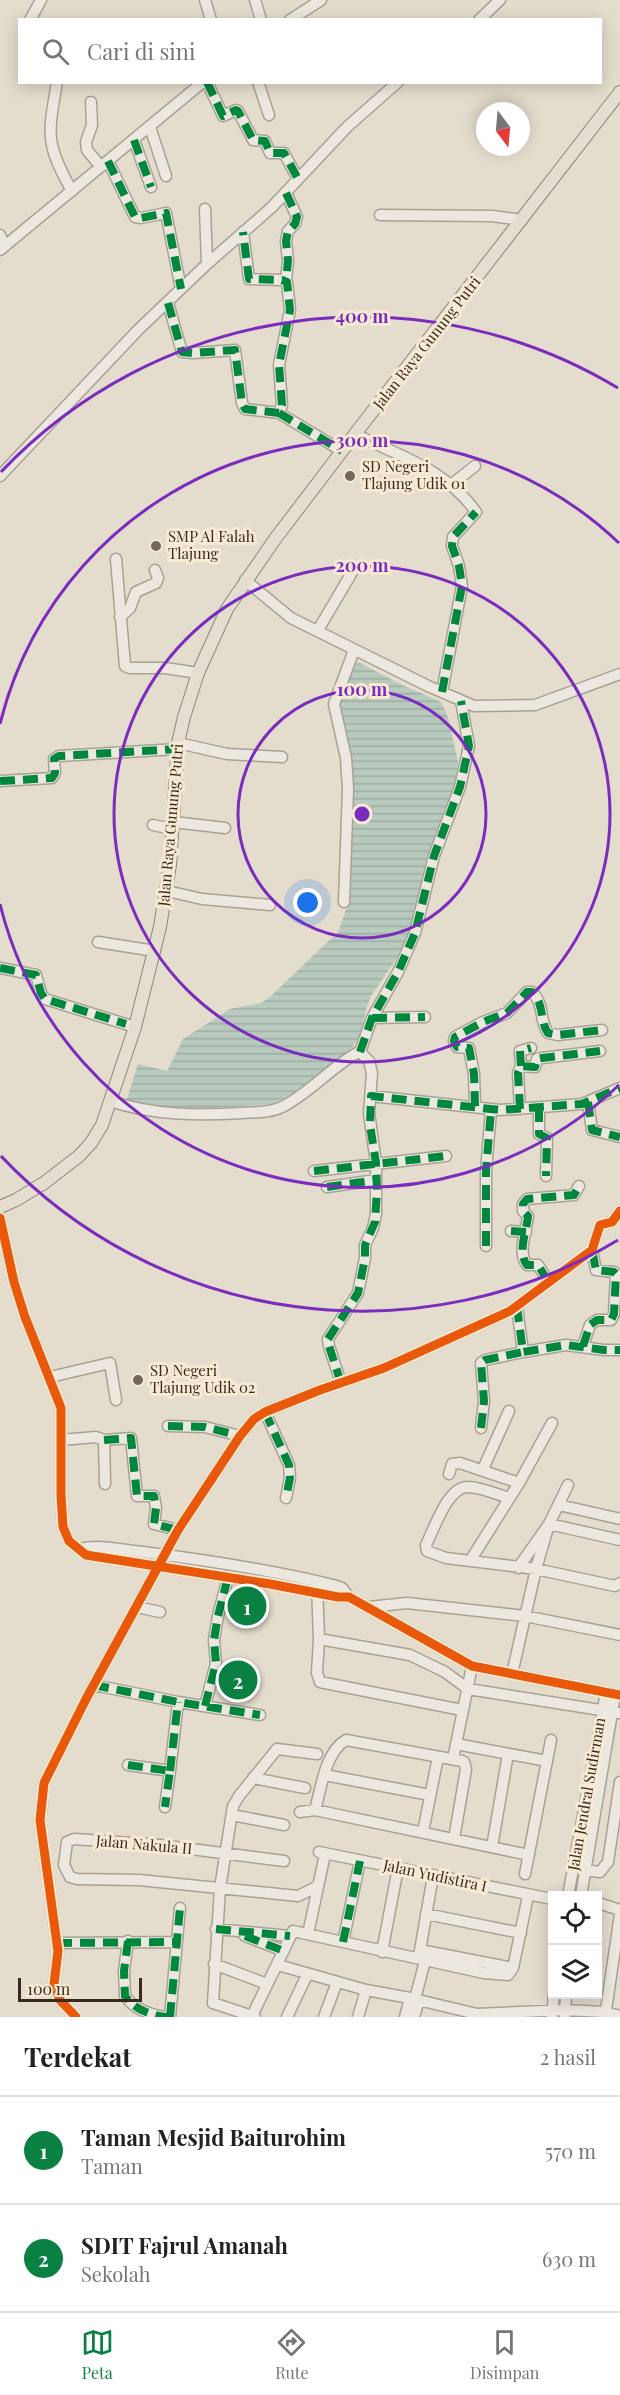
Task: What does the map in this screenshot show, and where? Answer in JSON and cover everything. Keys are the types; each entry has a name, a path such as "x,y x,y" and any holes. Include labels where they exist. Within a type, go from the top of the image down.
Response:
{"main road":[{"name":"Jalan Raya Gunung Putri","path":"0,1207 44,1183 79,1156 91,1143 102,1125 135,1027 155,951 167,891 178,746 198,673 227,609 245,580 342,451 618,97"}],"street":[{"path":"31,18 41,0"},
{"path":"205,0 211,18"},
{"path":"255,0 260,18"},
{"path":"293,18 321,0"},
{"path":"481,18 500,0"},
{"path":"57,84 49,128 50,137 57,165 72,191"},
{"path":"0,235 3,248 200,84"},
{"path":"208,84 223,116 238,111 253,140 265,141 270,153 284,153 298,179"},
{"path":"259,84 268,115"},
{"path":"0,476 66,403 138,330 286,193 347,127 396,84"},
{"path":"91,102 92,125 87,150 104,164 135,217 138,219 165,213 181,289"},
{"path":"150,127 166,176"},
{"path":"134,140 150,187"},
{"path":"279,413 282,405 279,365 290,310 286,280 288,261 286,241 288,231 295,224 297,217 286,193"},
{"path":"205,209 207,264"},
{"path":"380,215 492,216 522,220"},
{"path":"243,232 249,279 286,280"},
{"path":"168,303 182,352 235,350 242,403 245,409 279,413 342,451"},
{"path":"355,434 390,452 415,460 451,485 476,512 453,537 452,546 459,566 462,586 442,692"},
{"path":"451,485 476,466"},
{"path":"116,559 126,667 165,668 198,673"},
{"path":"318,630 354,569"},
{"path":"120,617 130,608 136,592 156,583 158,578 155,570"},
{"path":"245,580 291,618 474,706 535,705 620,674"},
{"path":"344,902 348,789 346,758 334,704 354,650"},
{"path":"110,1101 141,1110 200,1115 262,1112 282,1107 360,1052 372,1018 398,972 415,933 434,856 460,787 469,746 461,701"},
{"path":"0,781 52,778 55,773 54,759 59,756 178,746 227,754 282,757"},
{"path":"153,825 225,828"},
{"path":"167,891 202,899 270,905"},
{"path":"98,942 155,951"},
{"path":"0,968 36,975 45,999 135,1027"},
{"path":"475,1106 474,1074 469,1048 457,1047 454,1039 459,1033 507,1014 527,992 532,992 539,999 544,1027 549,1033 558,1035 602,1030"},
{"path":"372,1018 425,1017"},
{"path":"520,1109 518,1073 521,1066 520,1051 531,1048"},
{"path":"521,1066 536,1066 537,1059 545,1057 600,1051"},
{"path":"341,1383 328,1339 352,1303 361,1282 365,1245 373,1228 376,1214 376,1163 370,1125 373,1083 371,1067 366,1056 360,1052"},
{"path":"371,1096 475,1106 491,1110 588,1102 620,1088"},
{"path":"588,1102 592,1130 600,1134 620,1137"},
{"path":"539,1107 539,1134 548,1138 546,1176"},
{"path":"486,1246 486,1171 491,1110"},
{"path":"314,1171 446,1156"},
{"path":"327,1188 376,1180"},
{"path":"548,1281 538,1265 527,1265 524,1261 523,1250 528,1216 522,1206 525,1200 574,1195 579,1186"},
{"path":"583,1346 592,1323 611,1320 614,1314 616,1274 596,1270 592,1250 600,1225 612,1221 620,1210"},
{"path":"0,1218 22,1309 51,1377 61,1408 61,1495 63,1527 69,1541 89,1556 158,1568 317,1587"},
{"path":"511,1231 526,1232"},
{"path":"76,2017 64,2006 55,1988 57,1943 41,1830 41,1799 44,1783 56,1755 178,1530 240,1436 254,1419 265,1412 393,1365 517,1307 548,1281 592,1250"},
{"path":"517,1307 523,1352"},
{"path":"481,1428 484,1401 481,1363 485,1360 557,1345 620,1350"},
{"path":"51,1377 110,1363 116,1400"},
{"path":"483,1469 509,1411"},
{"path":"265,1412 289,1465 290,1478 286,1498"},
{"path":"470,1562 519,1483 552,1423"},
{"path":"168,1426 205,1427 240,1436"},
{"path":"61,1440 96,1437 104,1440 130,1438 137,1496 154,1496 156,1508 154,1524 178,1530"},
{"path":"104,1440 105,1484"},
{"path":"449,1474 452,1464 457,1463 483,1469 519,1483"},
{"path":"518,1568 549,1524 568,1485"},
{"path":"509,1498 470,1486 460,1487 450,1497 426,1545 427,1551 441,1557 470,1562 536,1569 615,1586 620,1583"},
{"path":"559,1505 620,1519"},
{"path":"549,1524 620,1540"},
{"path":"512,1674 536,1569 549,1524"},
{"path":"79,1549 95,1547 166,1555 317,1587 338,1597 349,1597 369,1607 472,1666 615,1696"},
{"path":"205,1706 216,1663 214,1640 228,1577"},
{"path":"317,1587 319,1639 317,1673 320,1682 462,1710"},
{"path":"369,1607 407,1603 525,1616 620,1635"},
{"path":"137,1607 160,1612"},
{"path":"319,1639 410,1655 445,1672 468,1689 611,1712"},
{"path":"453,1759 472,1666"},
{"path":"94,1685 260,1715"},
{"name":"Jalan Jendral Sudirman","path":"569,1891 615,1696"},
{"path":"165,1807 178,1702"},
{"name":"Jalan Jendral Sudirman","path":"582,1891 611,1712"},
{"path":"315,1810 325,1774 335,1750 346,1740 453,1759 464,1762 466,1766 453,1839"},
{"path":"525,1874 551,1740"},
{"path":"456,1744 547,1761"},
{"path":"317,1754 277,1749 236,1802 220,1888 213,2003 236,2014 254,2016 293,1931 382,1952 421,1957 508,1975 513,1968 528,1896"},
{"path":"492,1847 508,1754"},
{"path":"423,1832 438,1757"},
{"path":"128,1765 170,1771"},
{"path":"325,1774 430,1795"},
{"path":"253,1778 305,1788"},
{"path":"584,1870 600,1872 608,1862 620,1782"},
{"path":"300,1812 315,1810 529,1855"},
{"path":"232,1815 284,1825"},
{"name":"Jalan Nakula II","path":"220,1888 139,1880 72,1878 65,1870 66,1846 70,1840 109,1840 225,1853"},
{"path":"225,1853 284,1861"},
{"name":"Jalan Yudistira I","path":"318,1886 322,1853 548,1898"},
{"path":"343,1942 360,1861"},
{"path":"382,1952 398,1869"},
{"path":"414,2017 426,1914 433,1876"},
{"path":"220,1888 298,1896 318,1886"},
{"path":"308,1934 318,1886"},
{"path":"602,1905 620,1910"},
{"path":"170,2017 180,1908"},
{"path":"426,1914 521,1933"},
{"path":"605,2015 616,1976 620,1914"},
{"path":"216,1929 290,1936"},
{"path":"234,1931 284,1951"},
{"path":"128,1941 124,1971 125,1996 137,2009 165,2017"},
{"path":"57,1943 177,1942"},
{"path":"214,1964 267,1984"},
{"path":"278,1965 366,1990 486,2014 620,2016"},
{"path":"287,2017 307,1975"},
{"path":"324,2017 338,1982"},
{"path":"358,2017 366,1990"},
{"path":"405,2017 415,1999"},
{"path":"552,2014 554,1999"},
{"path":"565,2014 566,1999"}],"shaded area":[{"path":"360,663 441,702 448,717 458,762 455,786 425,868 412,931 405,946 371,996 361,1034 352,1048 294,1093 273,1104 200,1109 135,1106 126,1102 138,1064 167,1071 183,1039 230,1009 261,1003 338,932 349,902 338,698 353,664"},
{"path":"236,1589 264,1594 262,1622 228,1618"}],"marked path":[{"path":"208,84 223,116 238,111 253,140 265,141 270,153 284,153 298,179"},
{"path":"134,140 151,187"},
{"path":"108,161 135,217 166,213 181,289"},
{"path":"286,193 297,217 295,224 288,231 286,241 288,261 286,280"},
{"path":"168,303 182,352 235,350 242,403 245,409 279,413 282,405 279,365 290,310 287,282 249,279 243,232"},
{"path":"279,413 342,451"},
{"path":"442,692 462,586 459,566 452,546 453,537 476,512"},
{"path":"360,1052 372,1018 398,972 415,933 434,856 460,787 469,746 461,701"},
{"path":"0,781 52,778 55,773 54,759 59,756 178,749"},
{"path":"0,968 36,975 45,999 126,1024"},
{"path":"475,1106 474,1074 469,1048 457,1047 455,1037 483,1022 507,1013 527,992 532,992 539,1002 548,1033 558,1035 602,1030"},
{"path":"372,1018 425,1017"},
{"path":"521,1066 520,1051 531,1048"},
{"path":"520,1109 518,1073 521,1066 535,1067 537,1059 542,1058 600,1051"},
{"path":"341,1383 328,1339 358,1293 365,1258 365,1245 375,1222 377,1190 376,1163 370,1125 371,1096 500,1110 582,1104 620,1088"},
{"path":"588,1102 592,1130 620,1137"},
{"path":"539,1107 539,1134 547,1138 546,1176"},
{"path":"486,1246 486,1171 491,1110"},
{"path":"314,1171 446,1156"},
{"path":"327,1187 376,1180"},
{"path":"548,1281 538,1265 527,1265 524,1260 523,1247 528,1216 523,1211 523,1204 527,1199 574,1195 579,1186"},
{"path":"511,1231 526,1232"},
{"path":"583,1346 590,1325 597,1320 611,1320 614,1314 616,1274 596,1270 592,1250"},
{"path":"517,1307 523,1352 566,1345 620,1350"},
{"path":"481,1428 484,1401 481,1363 485,1360 523,1352"},
{"path":"265,1412 289,1465 290,1478 286,1498"},
{"path":"168,1426 205,1427 240,1436"},
{"path":"104,1440 131,1438 137,1496 154,1496 156,1508 154,1524 178,1530"},
{"path":"205,1706 216,1663 214,1640 228,1577"},
{"path":"94,1685 260,1715"},
{"path":"170,1771 178,1702"},
{"path":"128,1765 170,1771 165,1807"},
{"path":"343,1942 360,1861"},
{"path":"170,2017 180,1908"},
{"path":"216,1929 290,1936"},
{"path":"245,1936 284,1951"},
{"path":"128,1941 124,1971 125,1996 143,2011 166,2017"},
{"path":"57,1943 177,1942"}],"cycle path":[{"path":"76,2017 60,2000 54,1984 58,1951 40,1820 44,1783 86,1699 178,1530 240,1436 254,1419 265,1412 384,1368 510,1311 592,1250 600,1225 612,1222 620,1211"},
{"path":"0,1218 14,1282 25,1317 61,1408 63,1527 69,1541 86,1555 349,1597 472,1666 620,1695"}],"place":[{"name":"SD Negeri Tlajung Udik 01","path":"350,476"},
{"name":"SMP Al Falah Tlajung","path":"156,546"},
{"name":"SD Negeri Tlajung Udik 02","path":"138,1380"},
{"name":"Taman Mesjid Baiturohim","path":"247,1606"},
{"name":"SDIT Fajrul Amanah","path":"238,1680"}]}
